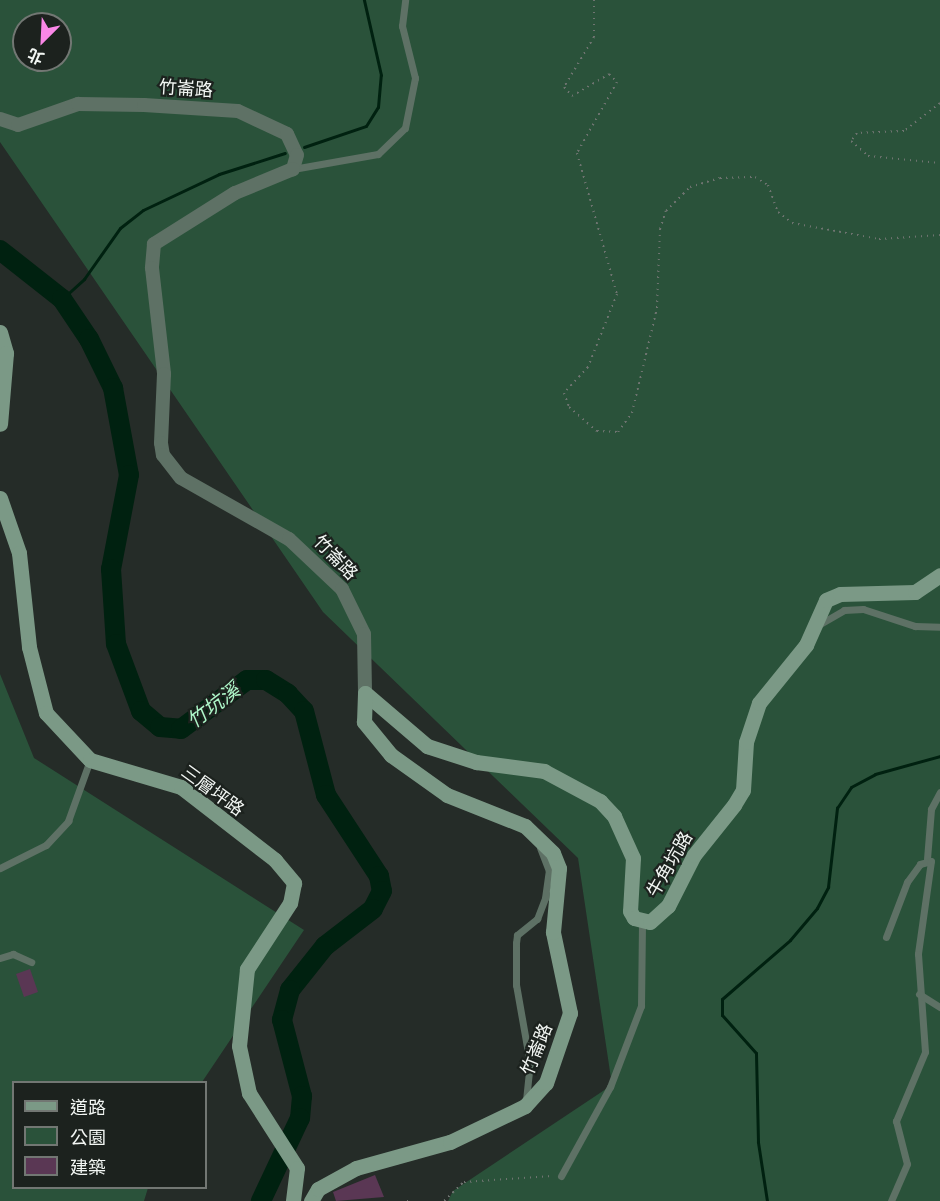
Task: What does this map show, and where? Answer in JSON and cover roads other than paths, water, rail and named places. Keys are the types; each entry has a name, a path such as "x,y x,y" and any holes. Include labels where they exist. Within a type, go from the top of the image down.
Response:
{"street":[{"name":"竹崙路","path":"0,119 18,125 78,104 238,111 287,134 297,155 293,169 236,193 154,244 152,268 164,374 160,443 163,455 181,478 289,538 342,589 364,634 364,722 391,755 447,795 519,824 539,836 559,868 553,932 570,998 557,1056 546,1083 525,1106 450,1142 356,1168 318,1189 311,1201"},
{"path":"0,332 6,353 0,424"},
{"path":"0,498 19,553 37,692 46,713 90,760"},
{"name":"牛角坑路","path":"365,693 428,746 476,762 544,771 600,801 614,816 633,858 630,911 642,922 658,918 668,906 694,855 734,805 742,790 746,742 759,703 813,630 818,610 840,594 915,592 940,575"},
{"name":"三層坪路","path":"90,760 181,787 275,860 294,883 290,903 252,960 244,983 239,1046 249,1093 261,1116 292,1161 298,1178 293,1201"}],"lane":[{"path":"293,169 378,154 405,128 415,78 402,26 405,0"},
{"path":"813,630 844,610 940,627"},
{"path":"0,868 46,845 68,821 90,760"},
{"path":"891,1201 907,1164 896,1121 925,1052 919,994 918,954 932,871 927,859 931,809 940,792"},
{"path":"519,824 542,850 549,871 542,910 516,938 516,985 530,1064 525,1106"},
{"path":"886,937 907,882 927,859"},
{"path":"561,1176 610,1087 637,1016 645,982 642,922"},
{"path":"0,958 13,954 30,962"},
{"path":"919,994 940,1007"}],"waterway":[{"path":"304,147 366,126 378,107 381,75 364,0"},
{"path":"62,299 84,279 120,228 143,210 219,174 285,153"},
{"name":"竹坑溪","path":"0,250 62,299 89,339 113,388 129,475 111,569 116,644 141,711 160,727 181,729 247,680 266,680 288,694 304,711 326,795 379,876 382,891 373,909 325,946 290,990 282,1020 302,1096 300,1118 261,1201"},
{"path":"767,1201 758,1142 756,1053 722,1015 722,999 790,940 817,908 828,887 837,808 851,787 875,774 940,756"}]}
